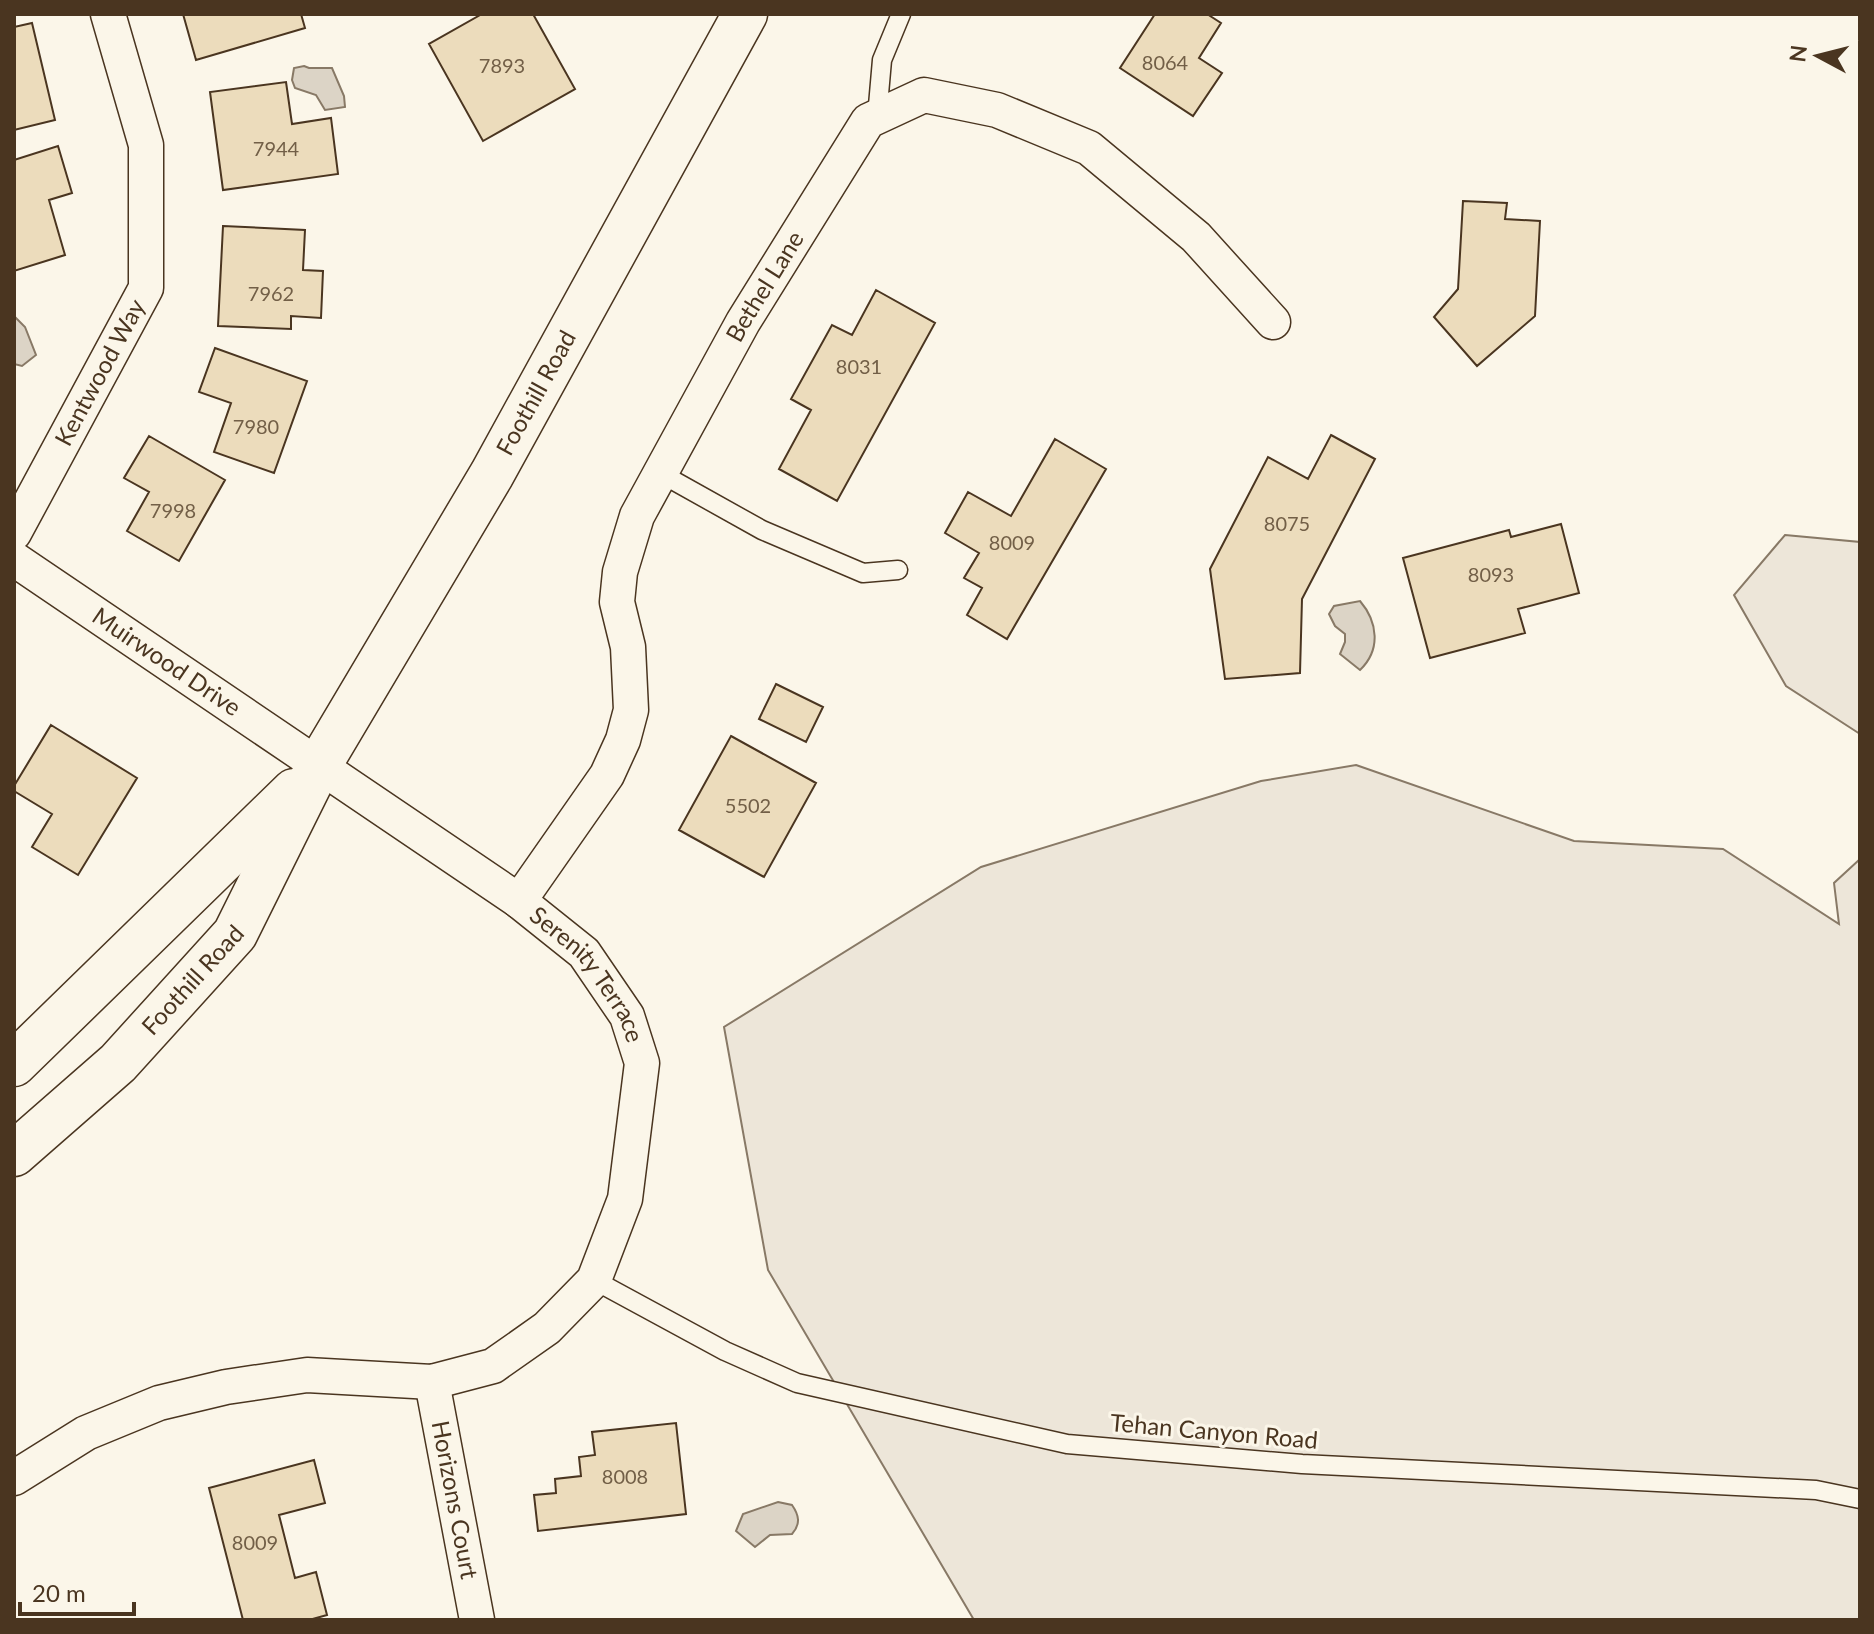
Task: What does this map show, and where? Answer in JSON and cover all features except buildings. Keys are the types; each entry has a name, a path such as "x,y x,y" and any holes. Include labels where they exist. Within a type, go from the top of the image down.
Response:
{"main road":[{"name":"Foothill Road","path":"14,1154 118,1063 235,934 318,767 492,474 745,14"},
{"name":"Foothill Road","path":"14,1064 318,767"}],"street":[{"name":"Kentwood Way","path":"14,533 146,288 146,145 108,14"},
{"name":"Bethel Lane","path":"519,901 607,775 623,740 631,710 628,647 617,602 620,572 637,516 743,322 868,121 924,95 997,110 1089,148 1196,237 1273,322"},
{"name":"Muirwood Drive","path":"14,559 318,767"},
{"name":"Serenity Terrace","path":"14,1478 86,1433 159,1403 226,1387 307,1375 432,1382 493,1366 547,1328 594,1280 625,1199 642,1063 627,1016 584,953 519,901 318,767"},
{"name":"Horizons Court","path":"432,1382 477,1620"}],"lane":[{"path":"877,117 882,60 901,14"},
{"path":"660,473 762,530 863,573 898,570"},
{"name":"Tehan Canyon Road","path":"594,1280 725,1351 797,1383 1067,1444 1302,1464 1816,1490 1860,1499"}],"shaded area":[{"path":"294,68 332,68 344,96 345,107 325,110 316,95 295,88 292,80"},
{"path":"14,316 25,327 36,355 22,366 14,364"},
{"path":"1785,535 1860,542 1860,734 1786,686 1734,595"},
{"path":"1360,601 1371,618 1375,636 1371,654 1360,670 1340,654 1345,634 1335,626 1329,614 1334,606"},
{"path":"1356,765 1574,841 1723,849 1839,924 1834,883 1860,859 1860,1620 974,1620 768,1270 724,1027 981,867 1261,781"},
{"path":"778,1502 792,1505 796,1512 798,1523 792,1534 770,1535 755,1547 736,1531 743,1514"}]}
